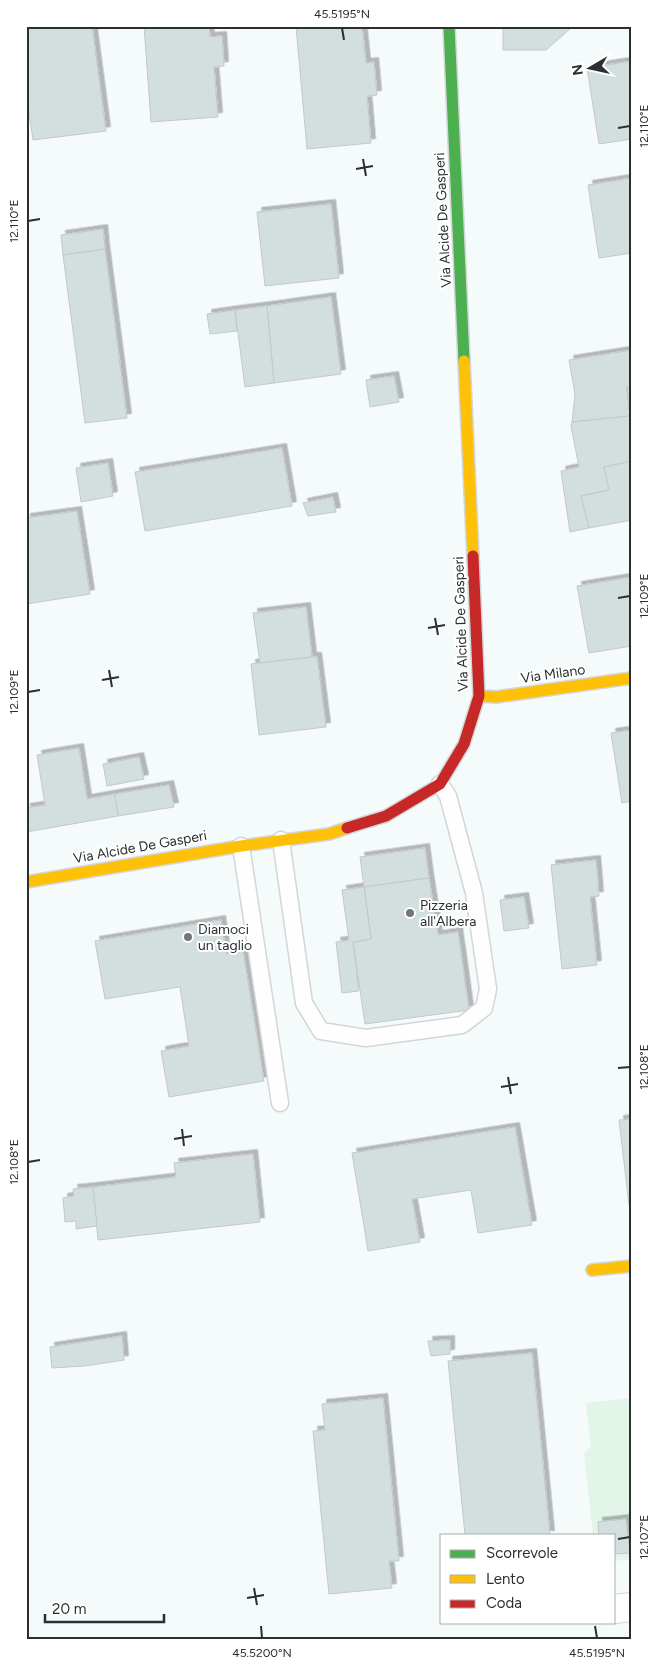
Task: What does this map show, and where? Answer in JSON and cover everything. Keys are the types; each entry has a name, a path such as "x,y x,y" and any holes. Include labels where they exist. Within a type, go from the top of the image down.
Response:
{"street":[{"name":"Via Alcide De Gasperi","path":"26,882 241,846 329,834 386,816 440,784 464,744 479,696 449,26"},
{"name":"Via Milano","path":"479,696 496,697 632,678"},
{"path":"592,1270 632,1266"},
{"path":"616,1609 632,1607"}],"lane":[{"path":"281,840 304,1003 322,1031 366,1038 462,1025 484,1008 488,990 474,893 448,796 440,784"},
{"path":"241,846 280,1103"}],"green space":[{"path":"632,1398 632,1559 616,1561 616,1534 593,1534 584,1453 591,1446 586,1403"}],"building":[{"path":"26,26 92,26 106,131 33,140 26,92"},
{"path":"144,26 209,26 210,37 222,36 224,66 214,67 218,117 151,122"},
{"path":"362,26 366,63 374,62 377,95 367,96 371,143 307,149 296,27"},
{"path":"503,26 573,26 546,50 503,50"},
{"path":"632,61 632,139 599,144 587,68"},
{"path":"632,178 632,253 599,258 588,185"},
{"path":"331,204 339,278 265,286 257,212"},
{"path":"103,229 105,249 63,255 61,235"},
{"path":"105,249 127,418 85,423 63,255"},
{"path":"331,297 341,374 274,383 267,306"},
{"path":"267,306 274,383 245,387 235,310"},
{"path":"235,310 237,331 210,334 207,314"},
{"path":"632,350 632,386 627,387 630,416 572,422 575,394 569,360"},
{"path":"394,376 399,402 370,407 366,380"},
{"path":"632,386 632,461 604,467 609,490 581,496 589,528 570,532 561,471 579,467 571,426 572,422 630,416 627,387"},
{"path":"282,448 292,506 145,531 135,472"},
{"path":"632,461 632,520 589,528 581,496 609,490 604,467"},
{"path":"108,463 113,496 81,502 76,468"},
{"path":"333,497 336,512 308,516 303,503"},
{"path":"77,511 90,594 26,604 26,518"},
{"path":"632,577 632,646 589,653 577,586"},
{"path":"306,607 312,657 260,663 253,613"},
{"path":"317,657 326,727 259,735 251,664"},
{"path":"632,730 632,801 622,803 611,733"},
{"path":"79,748 87,799 115,794 118,816 26,832 26,808 45,805 37,755"},
{"path":"139,757 144,779 107,786 103,764"},
{"path":"169,785 174,807 118,816 115,794"},
{"path":"425,848 429,878 364,887 360,857"},
{"path":"596,860 599,896 590,897 597,965 562,969 551,865"},
{"path":"429,878 438,935 458,932 469,1010 365,1024 353,942 371,939 364,887"},
{"path":"364,887 371,939 353,942 359,991 342,993 336,942 349,940 342,890"},
{"path":"524,897 529,928 504,931 500,900"},
{"path":"221,920 226,954 243,951 264,1081 169,1097 161,1051 189,1046 180,987 105,999 95,941"},
{"path":"632,1119 632,1204 629,1205 619,1120"},
{"path":"515,1127 532,1225 478,1233 471,1190 412,1199 420,1242 368,1251 352,1153"},
{"path":"253,1154 260,1222 98,1240 93,1187 176,1177 174,1163"},
{"path":"93,1187 97,1226 76,1229 76,1221 65,1222 63,1198 74,1196 73,1189"},
{"path":"122,1336 124,1360 85,1366 52,1368 50,1347"},
{"path":"450,1340 450,1354 431,1356 428,1341"},
{"path":"532,1353 550,1534 465,1534 448,1361"},
{"path":"383,1398 399,1561 389,1561 392,1588 329,1594 313,1431 325,1430 322,1404"},
{"path":"626,1519 630,1553 616,1554 616,1534 599,1534 598,1522"}],"traffic: fast":[{"path":"449,26 464,361"}],"traffic: slow":[{"path":"464,361 473,556"},
{"path":"479,696 496,697 632,678"},
{"path":"26,882 241,846 329,834 347,828"},
{"path":"592,1270 632,1266"}],"traffic: jam":[{"path":"347,828 386,816 440,784 464,744 479,696 473,556"}],"place":[{"name":"Pizzeria all'Albera","path":"410,913"},
{"name":"Diamoci un taglio","path":"188,937"}]}
